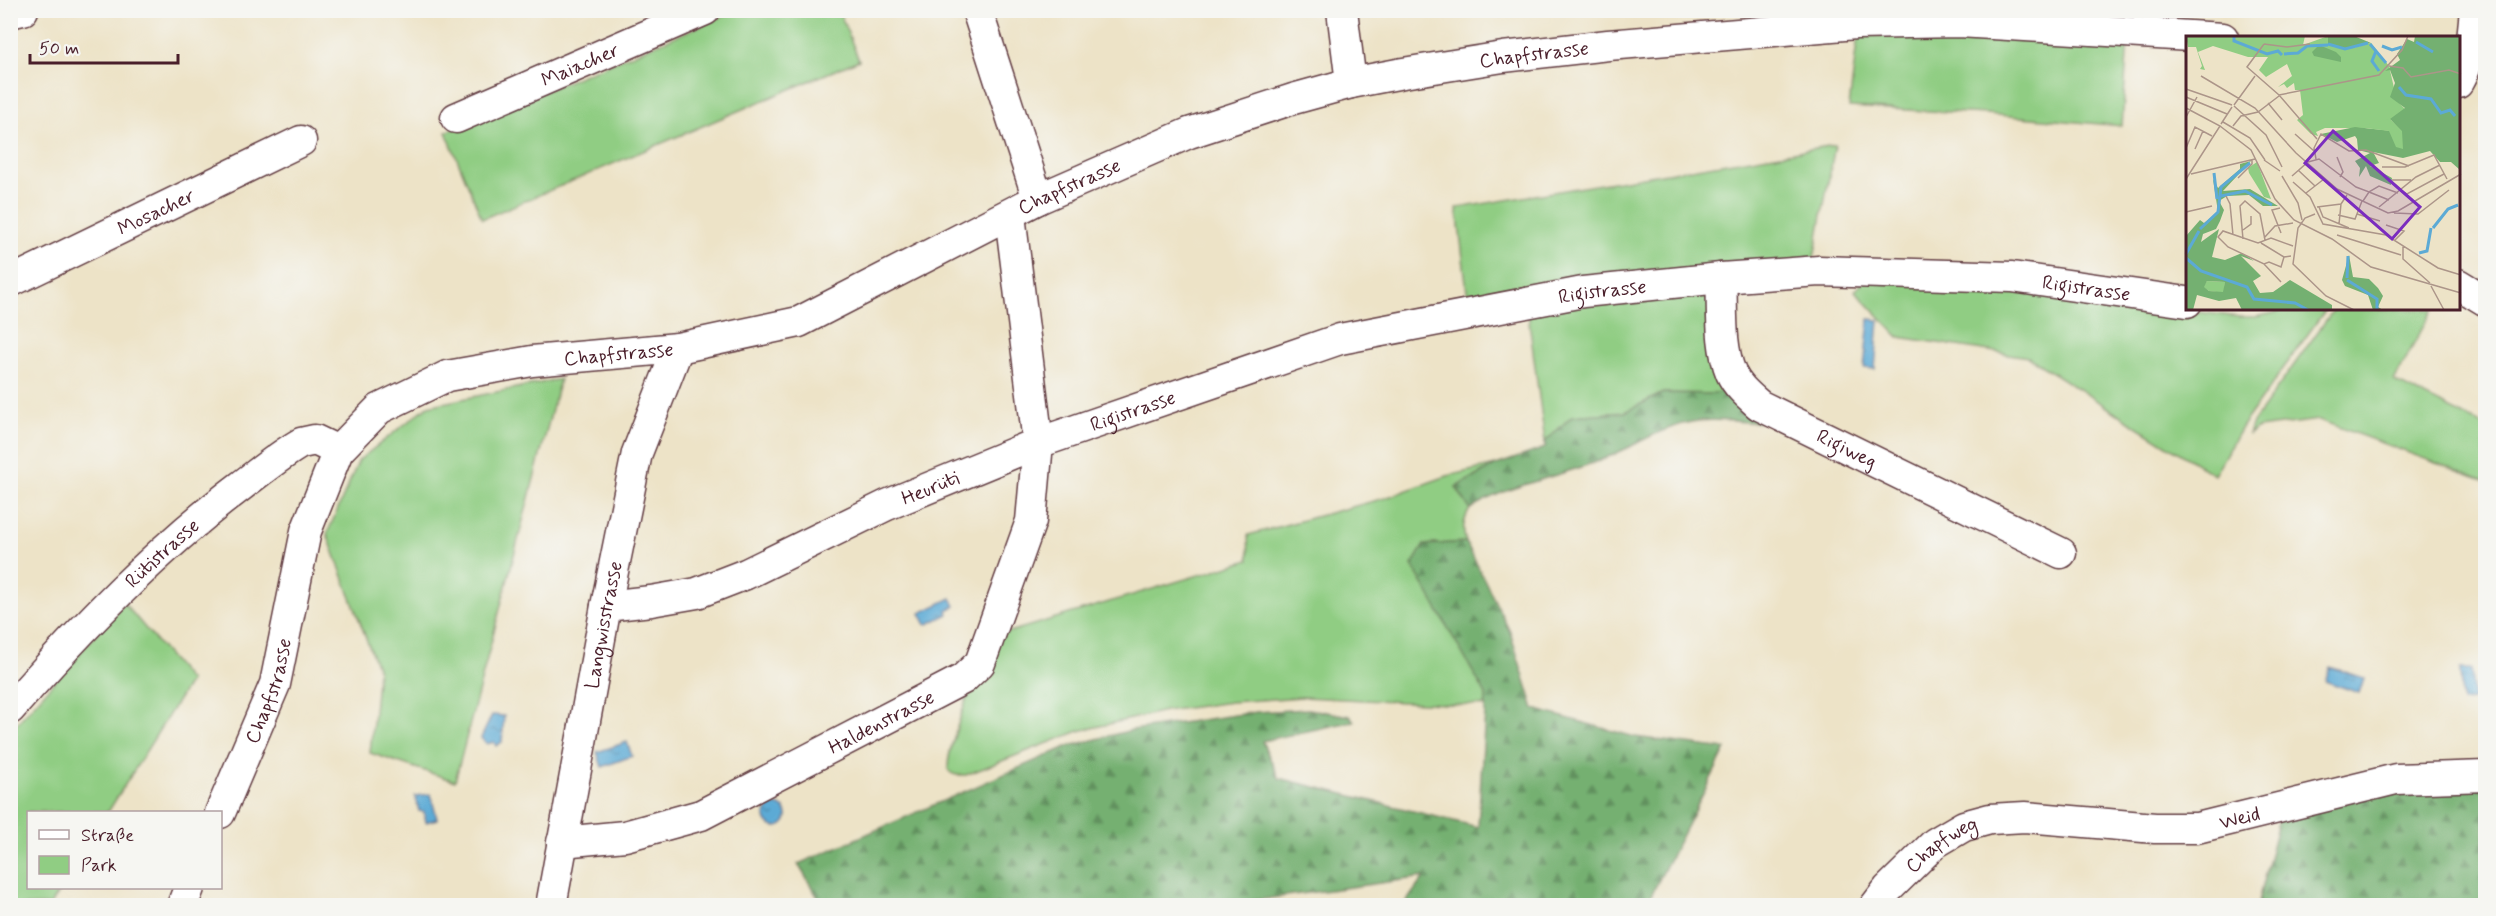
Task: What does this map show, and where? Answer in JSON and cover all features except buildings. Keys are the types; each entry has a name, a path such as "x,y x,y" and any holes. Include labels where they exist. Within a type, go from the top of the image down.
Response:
{"street":[{"path":"10,13 22,10"},
{"name":"Maiacher","path":"456,118 705,10"},
{"path":"977,10 1038,199"},
{"path":"1342,10 1351,83"},
{"path":"2460,80 2468,67 2472,53 2475,10"},
{"name":"Chapfstrasse","path":"221,811 275,684 306,531 338,451 379,409 447,376 532,361 678,348 799,322 1038,199 1189,133 1293,99 1351,83 1503,57 1608,45 1960,16 2199,36"},
{"name":"Mosacher","path":"10,282 301,141"},
{"path":"1010,214 1038,443"},
{"name":"Rigistrasse","path":"1038,443 1340,339 1583,292 1819,271 2012,277 2186,302"},
{"name":"Rigiweg","path":"1721,278 1725,347 1731,373 1742,391 1759,405 2061,553"},
{"path":"2460,285 2486,300"},
{"name":"Langwisstrasse","path":"551,906 561,842 637,453 678,348"},
{"name":"Rütistrasse","path":"10,709 109,602 183,532 224,499 301,443 315,440 338,451"},
{"name":"Heurüti","path":"606,606 651,601 698,592 746,574 887,505 1038,443"},
{"name":"Haldenstrasse","path":"561,842 625,836 701,815 973,672 980,663 1031,522 1038,443"},
{"name":"Weid","path":"1990,819 2025,817 2155,828 2197,828 2397,779 2486,776"},
{"name":"Chapfweg","path":"1875,906 1888,889 1935,843 1964,826 1990,819"},
{"path":"182,906 189,889"}],"green space":[{"path":"736,11 839,11 859,60 482,219 446,132"},
{"path":"1858,35 2128,40 2122,126 1987,114 1849,107"},
{"path":"1835,145 1813,264 1468,300 1457,208"},
{"path":"1865,279 1981,285 2240,317 2256,317 2286,310 2325,310 2242,426 2214,475 2028,357 1899,337 1855,291"},
{"path":"1705,289 1732,386 1714,394 1663,393 1625,412 1572,416 1545,442 1527,306"},
{"path":"2333,310 2432,310 2394,381 2485,426 2485,481 2319,420 2258,428 2249,434 2253,422"},
{"path":"560,379 455,781 370,753 378,670 327,534 359,460 428,406"},
{"path":"1732,386 1765,422 1706,420 1676,426 1603,459 1501,493 1470,509 1456,487 1496,465 1545,448 1545,442 1572,416 1625,412 1663,393 1714,394"},
{"path":"1496,465 1456,487 1470,509 1464,526 1466,542 1424,545 1486,695 1486,706 1302,697 1231,702 1165,711 1079,731 966,775 949,771 952,744 970,689 999,635 1249,560 1248,535 1385,498 1447,476"},
{"path":"1466,542 1510,632 1534,709 1635,737 1726,749 1646,905 1404,905 1424,877 1214,906 823,906 798,864 1069,746 1132,730 1256,712 1308,709 1350,716 1354,721 1262,741 1279,778 1478,827 1486,695 1412,565 1424,545"},
{"path":"124,603 190,681 109,811 27,811 27,889 60,889 50,905 11,906 11,730"},
{"path":"2485,776 2485,905 2257,906 2282,806"}],"water":[{"path":"1869,319 1879,320 1875,369 1864,368"},
{"path":"951,598 955,606 947,610 948,614 926,625 920,613"},
{"path":"2330,667 2364,678 2359,693 2325,681"},
{"path":"2460,669 2471,669 2474,701 2462,702"},
{"path":"492,715 504,716 502,742 496,746 494,742 487,744 481,738"},
{"path":"627,742 632,756 602,767 597,752"},
{"path":"431,794 437,819 426,822 424,812 419,811 415,796"},
{"path":"776,805 784,808 787,816 784,824 776,827 768,824 765,816 768,808"}]}
